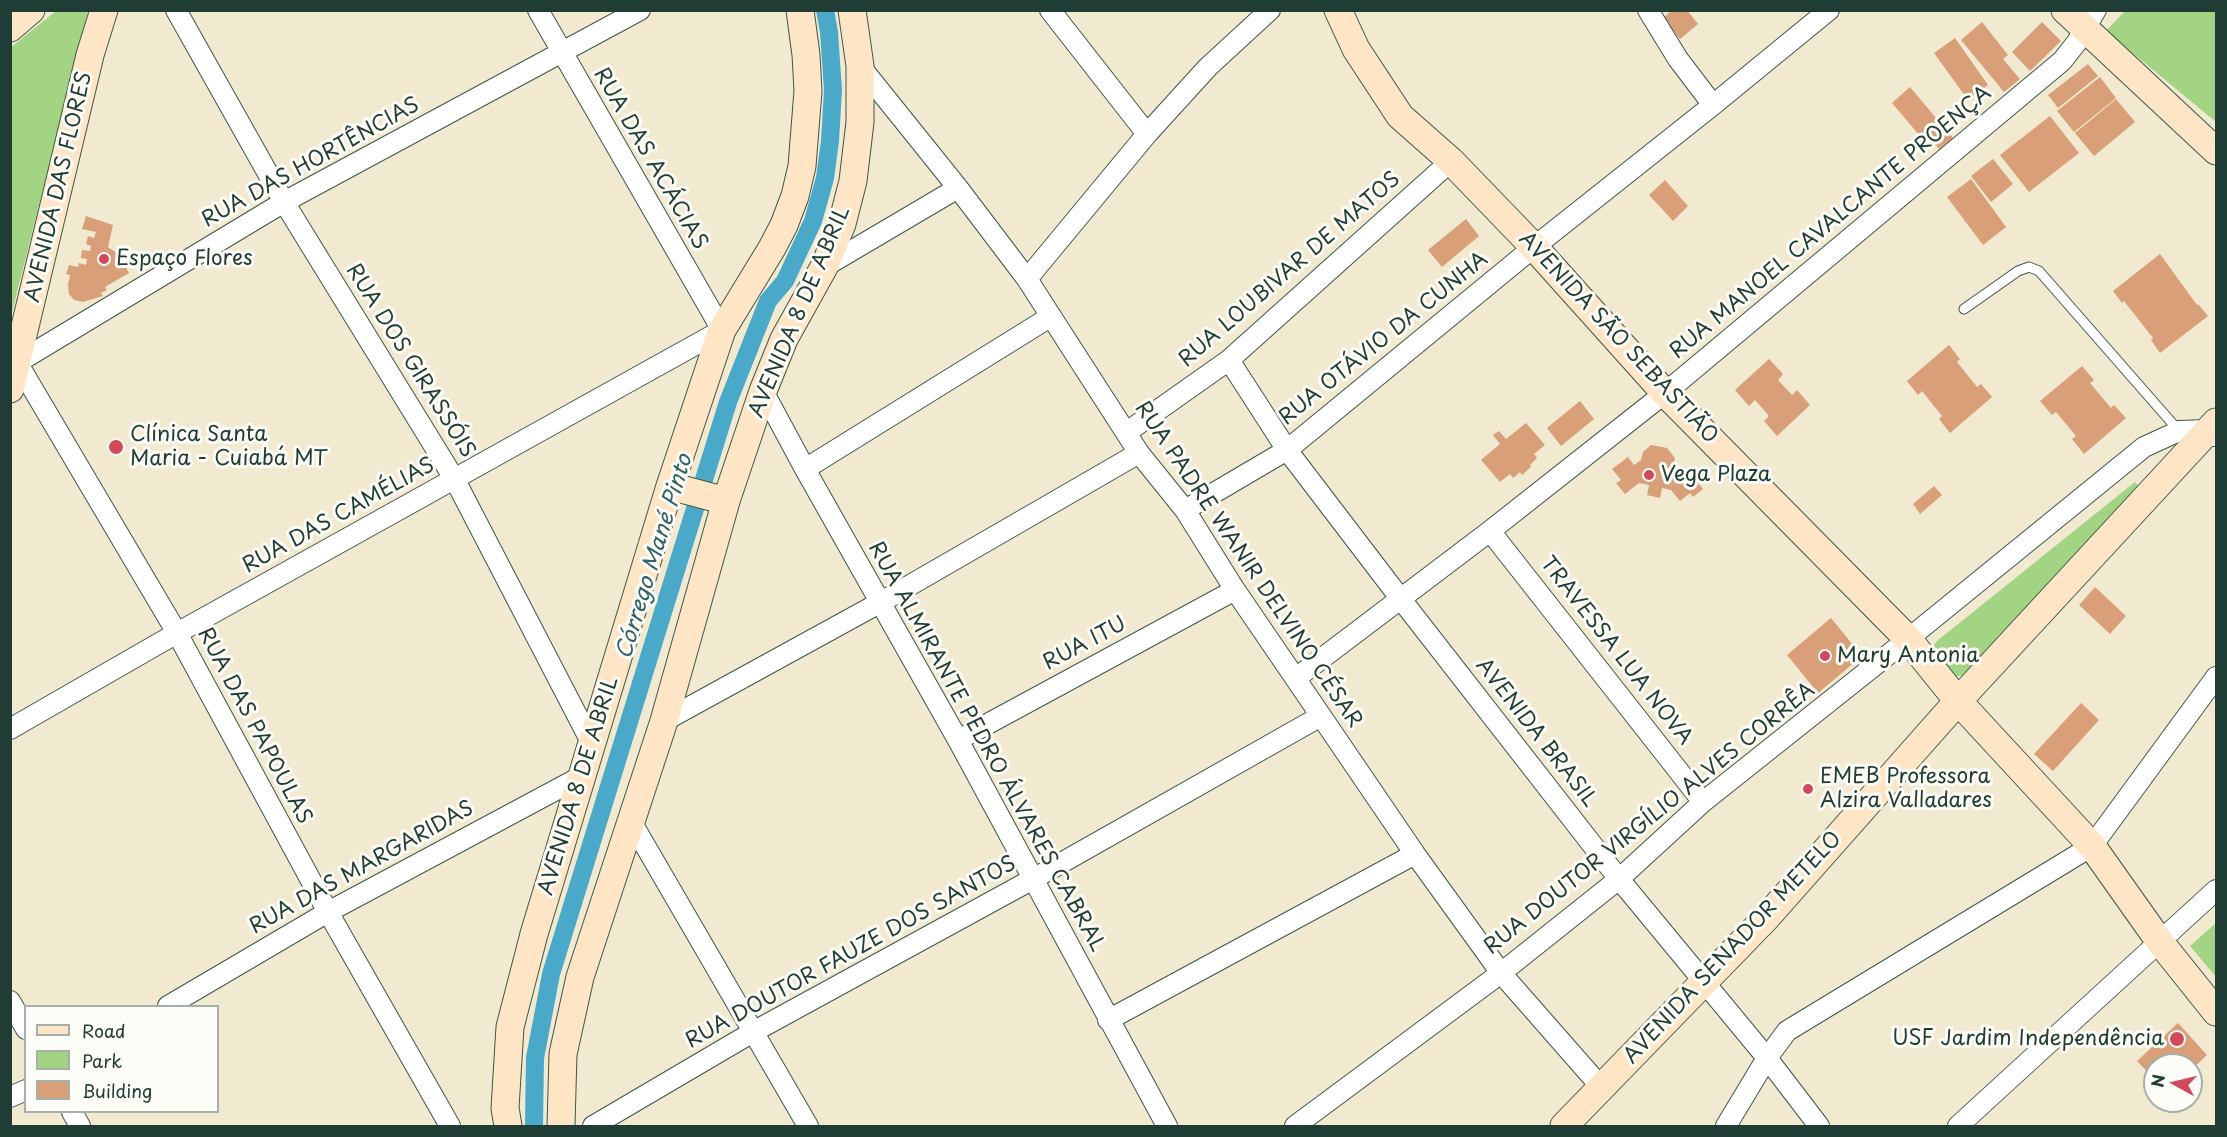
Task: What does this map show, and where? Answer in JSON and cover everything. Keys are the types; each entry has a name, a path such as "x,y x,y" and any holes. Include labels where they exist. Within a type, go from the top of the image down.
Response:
{"main road":[{"path":"10,28 31,10"},
{"name":"AVENIDA DAS FLORES","path":"90,55 94,10"},
{"name":"AVENIDA DAS FLORES","path":"10,389 13,360 90,55 104,10"},
{"name":"AVENIDA 8 DE ABRIL","path":"561,1126 563,1054 580,977 664,721 722,330 784,225 795,196 802,166 808,91 800,10"},
{"name":"AVENIDA 8 DE ABRIL","path":"508,1126 505,1108 510,1027 534,934 592,744 697,493 763,391 784,339 824,267 842,224 853,181 860,122 860,66 852,10"},
{"name":"AVENIDA SÃO SEBASTIÃO","path":"1338,10 1356,49 1400,116 1451,161 1534,247 1665,393 1908,639 1958,701 2092,846 2160,942 2217,1012"},
{"path":"2065,10 2091,20 2217,150"},
{"name":"AVENIDA SENADOR METELO","path":"1564,1126 1766,918 1958,701 2214,431"}],"street":[{"name":"RUA DOS GIRASSÓIS","path":"176,10 284,202 455,480 592,744"},
{"name":"RUA DAS ACÁCIAS","path":"538,10 561,54 722,330"},
{"name":"RUA DAS HORTÊNCIAS","path":"13,360 284,202 640,10"},
{"path":"1050,10 1147,134"},
{"path":"1027,279 1147,134 1208,67 1270,10"},
{"path":"1648,10 1678,59 1713,105"},
{"name":"RUA OTÁVIO DA CUNHA","path":"1185,510 1287,450 1534,247 1829,10"},
{"name":"RUA MANOEL CAVALCANTE PROENÇA","path":"1296,678 1490,531 1665,393 2061,61 2091,20"},
{"name":"RUA PADRE WANIR DELVINO CÉSAR","path":"860,66 958,188 1027,279 1139,453 1185,510 1235,590 1415,854 1501,973 1601,1088"},
{"name":"RUA LOUBIVAR DE MATOS","path":"1127,432 1229,360 1451,161"},
{"path":"824,267 958,188"},
{"path":"805,469 1050,317"},
{"name":"RUA DAS CAMÉLIAS","path":"10,729 177,633 722,330"},
{"name":"RUA DAS PAPOULAS","path":"13,360 177,633 328,912 450,1126"},
{"name":"AVENIDA BRASIL","path":"1229,360 1287,450 1400,598 1619,879 1767,1058 1819,1126"},
{"name":"RUA ALMIRANTE PEDRO ÁLVARES CABRAL","path":"763,391 958,740 1167,1126"},
{"name":"RUA DOUTOR VIRGÍLIO ALVES CORRÊA","path":"1295,1126 1501,973 1619,879 1703,802 2144,447 2179,432 2214,431"},
{"path":"664,721 881,602 1139,453"},
{"name":"TRAVESSA LUA NOVA","path":"1490,531 1703,802"},
{"name":"RUA ITU","path":"958,740 1235,590"},
{"path":"1726,1126 1767,1058 1787,1031 2092,846 2217,677"},
{"name":"RUA DOUTOR FAUZE DOS SANTOS","path":"593,1126 753,1032 1033,879 1321,716"},
{"name":"RUA DAS MARGARIDAS","path":"170,1005 328,912 582,776"},
{"path":"632,823 808,1126"},
{"path":"1108,1020 1415,854"},
{"path":"1958,1126 2217,890"},
{"path":"10,1001 24,1026"},
{"path":"10,1097 24,1091"},
{"path":"73,1113 81,1126"}],"lane":[{"path":"1964,309 2018,271 2029,267 2038,271 2179,432"}],"green space":[{"path":"56,11 88,11 11,316 10,48"},
{"path":"2125,11 2216,11 2216,122 2106,31"},
{"path":"2135,482 2139,487 1963,675 1953,678 1930,651 1937,641"},
{"path":"2216,923 2216,977 2190,946"}],"building":[{"path":"1672,10 1687,10 1698,24 1680,39 1663,18"},
{"path":"1982,22 2008,55 2003,59 2020,79 2004,92 1961,40"},
{"path":"2042,22 2061,41 2030,71 2012,52"},
{"path":"1955,38 1988,85 1968,100 1934,53"},
{"path":"2088,64 2098,76 2058,108 2048,95"},
{"path":"2100,77 2116,98 2074,132 2057,111"},
{"path":"1910,87 1953,138 1939,149 1930,138 1925,142 1892,103"},
{"path":"2116,99 2135,122 2094,156 2075,133"},
{"path":"2050,116 2079,153 2029,192 2000,155"},
{"path":"1993,159 2013,184 1991,202 1971,176"},
{"path":"1971,179 2006,227 1983,245 1947,197"},
{"path":"1665,180 1688,206 1673,221 1649,195"},
{"name":"Espaço Flores","path":"86,216 113,225 108,247 118,254 129,273 105,287 107,290 101,293 103,296 83,302 74,300 69,294 70,275 66,274 69,265 78,267 79,263 86,265 87,259 81,258 82,250 90,251 91,246 86,244 88,236 94,238 96,232 82,229"},
{"path":"1466,219 1479,236 1442,267 1428,250"},
{"path":"2160,254 2197,305 2208,316 2160,353 2151,340 2153,338 2124,301 2122,303 2113,291"},
{"path":"1949,345 1960,359 1957,362 1977,387 1981,384 1992,397 1950,433 1939,419 1942,416 1922,391 1918,395 1907,381"},
{"path":"1769,359 1783,374 1778,380 1792,395 1797,390 1810,405 1777,436 1764,421 1769,416 1755,400 1749,406 1735,390"},
{"path":"2082,366 2094,380 2090,383 2111,408 2114,405 2126,418 2084,454 2072,439 2076,436 2056,412 2052,415 2040,401"},
{"path":"1580,401 1594,419 1561,446 1547,428"},
{"path":"1526,423 1545,445 1534,454 1537,458 1522,475 1520,472 1513,478 1510,474 1500,482 1481,460 1500,444 1493,435 1499,431 1506,439"},
{"name":"Vega Plaza","path":"1651,445 1667,448 1675,458 1673,466 1683,478 1690,472 1703,489 1693,497 1690,493 1680,501 1671,490 1662,488 1660,498 1647,495 1649,485 1639,483 1625,494 1616,483 1621,480 1612,469 1628,457 1634,465 1641,460 1643,452"},
{"path":"1934,486 1942,495 1920,514 1913,504"},
{"path":"2095,587 2126,616 2110,634 2079,605"},
{"name":"Mary Antonia","path":"1831,618 1862,656 1818,693 1787,655"},
{"path":"2081,703 2099,720 2053,771 2034,754"},
{"path":"2178,1023 2207,1055 2203,1059 2203,1053 2146,1053"},
{"path":"2143,1055 2143,1067 2137,1061"}],"waterway":[{"name":"Córrego Mané Pinto","path":"534,1126 535,1058 551,974 728,402 768,301 785,281 813,221 825,178 833,90 825,10"}],"place":[{"name":"Espaço Flores","path":"104,259"},
{"name":"Clínica Santa Maria - Cuiabá MT","path":"116,447"},
{"name":"Vega Plaza","path":"1649,475"},
{"name":"Mary Antonia","path":"1825,656"},
{"name":"EMEB Professora Alzira Valladares","path":"1808,789"},
{"name":"USF Jardim Independência","path":"2177,1039"}]}
